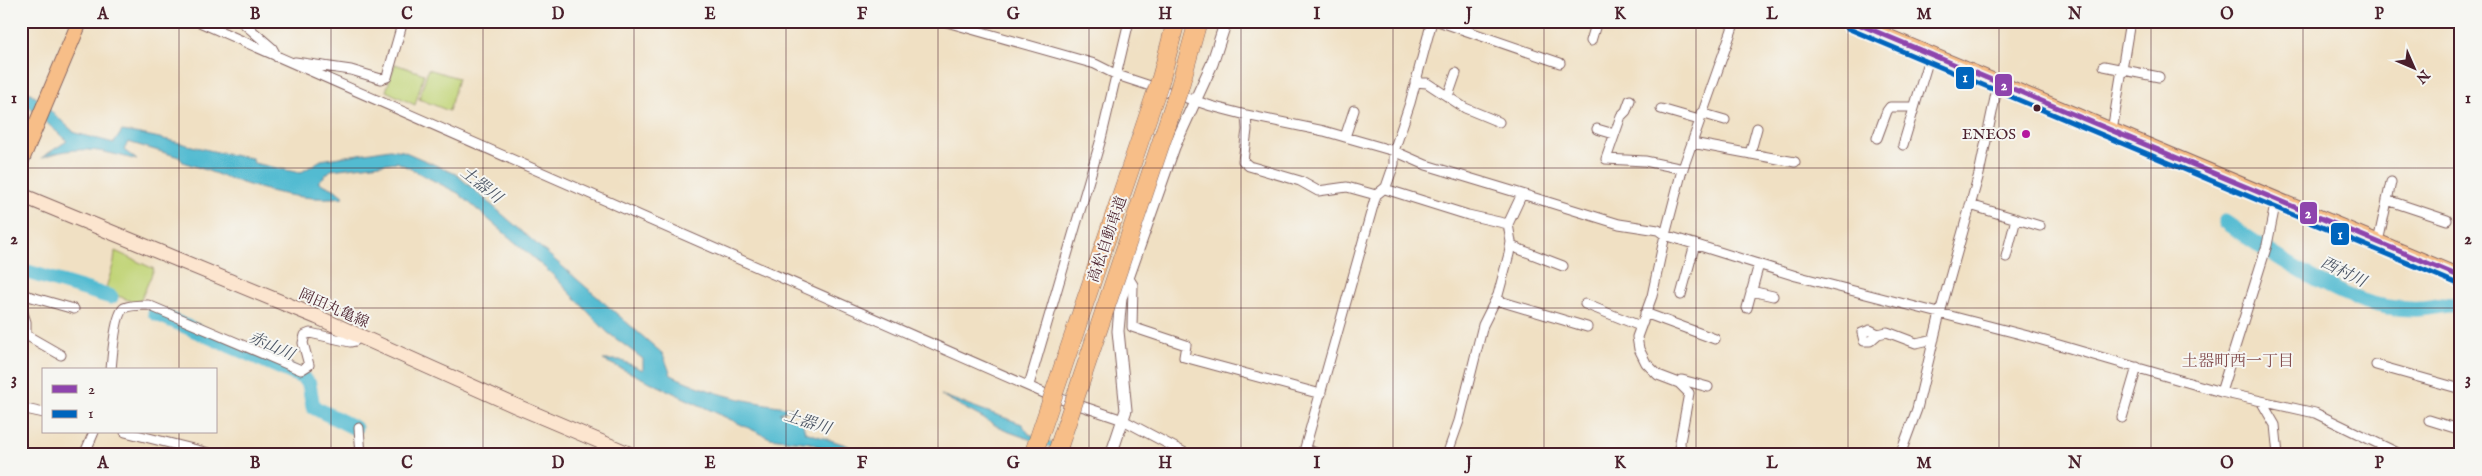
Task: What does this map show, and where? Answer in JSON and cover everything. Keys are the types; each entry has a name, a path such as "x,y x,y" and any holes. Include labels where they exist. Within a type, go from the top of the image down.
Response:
{"highway":[{"name":"高松自動車道","path":"1033,455 1161,78 1176,21"},
{"name":"高松自動車道","path":"1056,455 1180,86 1198,21"}],"main road":[{"path":"21,161 80,21"},
{"path":"1850,21 2461,277"},
{"name":"岡田丸亀線","path":"21,195 357,336 632,455"}],"street":[{"path":"197,21 1190,455"},
{"path":"241,21 272,48 281,59 351,70 381,79 387,77 403,21"},
{"path":"943,21 1095,64 1117,75 1246,115 1345,137 1394,151 1426,165 1619,224 1658,230 1665,235 1759,264 2221,392 2315,414 2402,455"},
{"path":"1028,385 1096,157 1129,21"},
{"path":"1111,455 1122,424 1126,394 1118,331 1121,298 1174,146 1194,99 1212,64 1226,21"},
{"path":"1321,455 1304,452 1376,195 1385,189 1394,164 1394,151 1432,21"},
{"path":"1438,21 1560,63"},
{"path":"1591,41 1597,21"},
{"path":"1681,455 1680,442 1689,393 1679,382 1658,375 1646,363 1638,349 1637,337 1652,296 1665,235 1683,169 1700,116 1735,21"},
{"path":"2112,131 2120,70 2130,21"},
{"path":"1903,145 1930,55"},
{"path":"2104,66 2159,77"},
{"path":"1448,96 1456,73"},
{"path":"1415,82 1427,83 1466,108 1500,122"},
{"path":"1900,455 1917,409 1940,313 1970,205 1998,84"},
{"path":"1630,100 1614,134 1606,159 1645,161 1683,169"},
{"path":"1877,138 1890,107 1913,107"},
{"path":"1661,109 1725,120"},
{"path":"1345,137 1354,110"},
{"path":"1246,115 1247,130 1243,161 1249,166 1300,181 1318,191 1347,187 1376,195"},
{"path":"1750,154 1757,128"},
{"path":"1597,129 1614,134"},
{"path":"1692,143 1796,162"},
{"path":"2378,242 2391,182"},
{"path":"1385,189 1468,216 1508,224"},
{"path":"1447,455 1459,421 1483,325 1496,300 1511,246 1508,224 1522,194"},
{"path":"2221,392 2268,245 2276,200"},
{"path":"2387,200 2447,220"},
{"path":"1970,205 2040,226"},
{"path":"2006,257 2016,219"},
{"path":"1681,295 1695,244"},
{"path":"1511,246 1564,266"},
{"path":"1747,308 1759,264"},
{"path":"1128,277 1133,285 1132,327 1186,345 1184,357 1321,394"},
{"path":"1752,291 1773,296"},
{"path":"21,294 74,310"},
{"path":"1496,300 1587,327"},
{"path":"1586,304 1640,326"},
{"path":"111,368 121,312 125,308 143,305 148,305 301,370 309,366 303,343 306,334 310,333 350,342 354,341 357,336"},
{"path":"21,307 26,335 61,355"},
{"path":"1645,313 1715,339"},
{"path":"1878,334 1887,332 1916,343 1934,339"},
{"path":"2376,365 2395,376 2437,382 2461,390"},
{"path":"2122,418 2137,368"},
{"path":"1679,382 1682,380 1708,387"},
{"path":"2434,391 2437,382"},
{"path":"2261,401 2275,425 2278,455"},
{"path":"21,408 42,413"},
{"path":"2429,420 2461,430"},
{"path":"358,428 361,455"},
{"path":"84,455 93,434"},
{"path":"133,434 217,455"},
{"path":"2459,455 2461,450"}],"green space":[{"path":"395,64 424,74 415,105 386,91"},
{"path":"428,69 458,78 449,111 419,99"},
{"path":"115,251 154,269 139,304 105,291 114,262"}],"water":[{"path":"21,89 32,94 75,133 114,143 122,131 219,153 252,158 254,163 300,173 321,160 390,149 403,151 456,174 663,354 671,375 702,388 731,397 794,408 779,413 802,421 805,432 846,445 867,455 835,455 811,443 770,438 603,360 620,360 643,370 643,359 607,332 553,275 458,193 397,162 331,170 318,182 334,189 344,197 323,198 282,194 262,189 183,162 179,157 128,142 124,150 137,160 89,150 67,151 41,158 67,141 29,107 21,103"},
{"path":"941,395 1022,424 1029,434 1085,455 1073,455 1004,430"}],"waterway":[{"name":"西村川","path":"2225,222 2304,273 2326,285 2369,303 2411,309 2461,305"},
{"name":"赤山川","path":"21,270 111,297"},
{"name":"赤山川","path":"155,313 302,377 309,384 313,407 355,428"}],"transit line":[{"name":"2","path":"1851,21 2461,277"},
{"name":"1","path":"1847,28 2458,284"}],"place":[{"name":"ENEOS","path":"2026,134"}],"district":[{"name":"土器町西一丁目","path":"2238,360"}],"water label":[{"name":"土器川","path":"482,184"},
{"name":"土器川","path":"808,421"}]}
